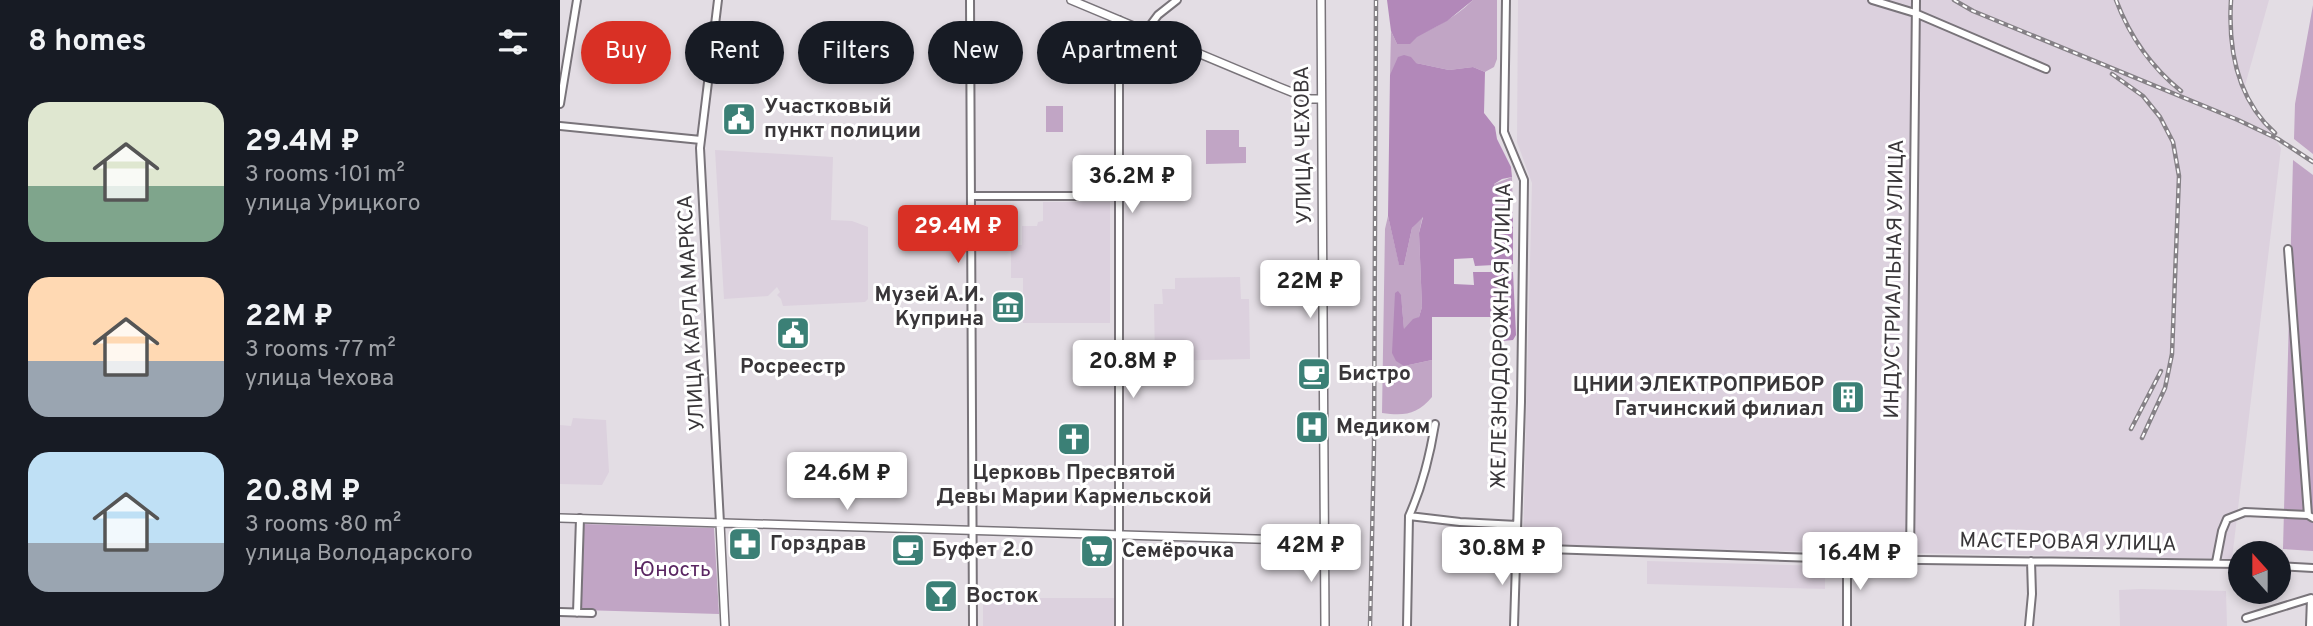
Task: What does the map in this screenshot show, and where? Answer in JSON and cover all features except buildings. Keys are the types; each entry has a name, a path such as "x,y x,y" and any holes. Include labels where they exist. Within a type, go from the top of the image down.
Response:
{"street":[{"path":"560,104 577,0"},
{"name":"УЛИЦА КАРЛА МАРКСА","path":"718,0 701,140 725,626"},
{"path":"970,0 973,626"},
{"path":"1071,0 1119,20 1119,626"},
{"path":"1154,21 1177,0"},
{"name":"УЛИЦА ЧЕХОВА","path":"1321,0 1325,626"},
{"name":"ЖЕЛЕЗНОДОРОЖНАЯ УЛИЦА","path":"1506,0 1504,132 1524,180 1514,626"},
{"path":"1872,0 1915,13 2046,69"},
{"name":"ИНДУСТРИАЛЬНАЯ УЛИЦА","path":"1910,559 1916,0"},
{"path":"1202,55 1309,99 1321,99"},
{"path":"560,126 701,140"},
{"path":"971,196 1118,196"},
{"path":"2216,562 2227,519 2245,512 2311,517 2288,249"},
{"path":"1407,626 1409,516 1427,464 1435,424"},
{"path":"1409,516 1517,525"},
{"path":"560,518 1325,541"},
{"path":"577,612 580,518"},
{"name":"МАСТЕРОВАЯ УЛИЦА","path":"1517,548 1847,559 2228,563"},
{"path":"1847,559 1847,626"},
{"path":"2029,626 2031,561"},
{"path":"2291,567 2313,568"},
{"path":"2310,626 2313,588"},
{"path":"2246,618 2311,598"},
{"path":"560,612 592,613"}],"shaded area":[{"path":"1387,0 1473,0 1447,21 1417,37 1410,44 1397,44 1391,31"},
{"path":"1518,0 2269,0 2244,89 2281,148 2234,541 2228,541 2228,559 1523,546 1532,183 1517,142"},
{"path":"1398,57 1411,57 1416,63 1449,70 1473,67 1485,72 1484,113 1495,127 1497,139 1511,167 1512,177 1494,184 1496,193 1513,215 1513,264 1475,266 1473,258 1454,259 1454,284 1474,285 1473,272 1513,272 1516,335 1513,340 1503,341 1503,317 1432,317 1432,360 1404,366 1396,361 1392,353 1395,293 1398,291 1401,295 1404,329 1413,319 1419,317 1422,307 1419,233 1423,217 1412,228 1404,265 1399,265 1388,216 1390,75"},
{"path":"715,150 833,157 831,220 852,221 868,227 868,299 865,302 783,306 777,295 780,292 777,287 768,296 724,299"},
{"path":"1043,202 1110,202 1110,323 1023,323 1023,278 1011,278 1011,245 1022,245 1022,226 1037,226 1038,222 1043,221"},
{"path":"1240,277 1241,299 1249,299 1250,359 1155,361 1154,304 1163,304 1162,289 1175,289 1175,278"},
{"path":"573,418 606,420 609,472 602,485 560,484 560,425 571,426"},
{"path":"1647,561 1825,566 1825,589 1647,584"},
{"path":"2119,590 2226,591 2227,626 2120,626"},
{"path":"983,598 1114,598 1114,626 983,626"}],"green space":[{"path":"1473,0 1497,0 1497,59 1494,67 1485,72 1473,67 1449,70 1416,63 1390,75 1391,31 1397,44 1438,26"},
{"path":"2313,5 2313,154 2294,139 2295,104"},
{"path":"1046,106 1063,106 1063,132 1046,132"},
{"path":"1206,130 1239,130 1239,147 1246,147 1246,163 1206,164"},
{"path":"2293,160 2313,175 2313,551 2291,550 2291,541 2283,541"},
{"path":"1512,177 1513,215 1496,193 1494,184"},
{"path":"1423,215 1419,233 1422,307 1419,317 1404,330 1401,295 1404,366 1432,360 1432,397 1421,408 1410,413 1382,413 1385,229 1388,216 1399,264 1404,265 1412,228"},
{"name":"Юность","path":"584,524 714,528 719,614 581,610"}],"railway":[{"path":"1370,626 1374,449 1376,0"},
{"path":"1954,0 1973,11 2238,120 2278,139 2313,162"},
{"path":"2116,0 2142,50 2181,91"},
{"path":"2231,0 2231,37 2238,72 2252,105 2275,133"},
{"path":"2112,74 2143,96 2160,117 2173,142 2179,176 2172,354 2165,388 2142,438"},
{"path":"2131,429 2161,371"}],"place":[{"name":"Участковый пункт полиции","path":"739,119"},
{"name":"Музей А.И. Куприна","path":"1008,307"},
{"name":"Росреестр","path":"793,333"},
{"name":"Бистро","path":"1314,374"},
{"name":"ЦНИИ ЭЛЕКТРОПРИБОР Гатчинский филиал","path":"1848,397"},
{"name":"Медиком","path":"1312,427"},
{"name":"Церковь Пресвятой Девы Марии Кармельской","path":"1074,439"},
{"name":"Горздрав","path":"745,544"},
{"name":"Буфет 2.0","path":"908,550"},
{"name":"Семёрочка","path":"1097,551"},
{"name":"Восток","path":"941,596"}]}
